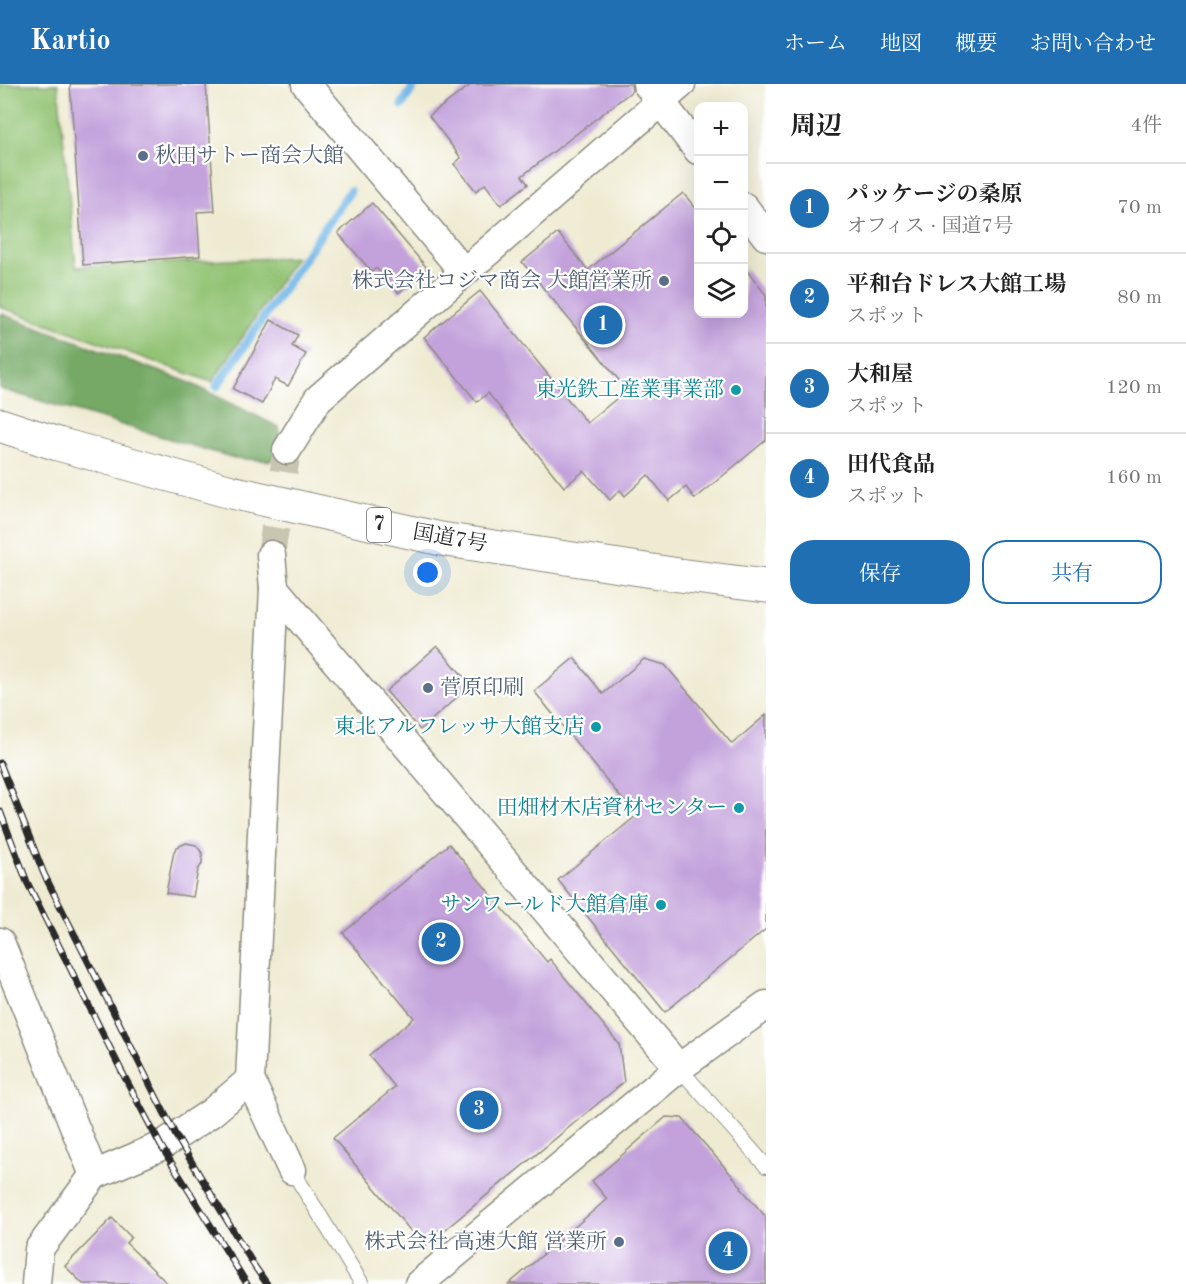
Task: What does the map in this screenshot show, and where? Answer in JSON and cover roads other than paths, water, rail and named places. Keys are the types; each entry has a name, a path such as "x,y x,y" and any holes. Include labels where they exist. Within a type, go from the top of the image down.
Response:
{"highway":[{"name":"国道7号","path":"0,425 58,444 231,492 441,539 766,586"}],"street":[{"path":"306,84 464,272"},
{"path":"287,450 318,399 464,272 663,90 694,142"},
{"path":"746,210 766,236"},
{"path":"271,555 274,588 250,1080 291,1170"},
{"path":"274,588 679,1068"},
{"path":"0,942 94,1175"},
{"path":"419,1284 679,1068 766,1005"},
{"path":"36,1284 39,1250 94,1175 161,1146 211,1113 250,1080"}],"lane":[{"path":"679,1068 766,1166"},
{"path":"291,1170 362,1284"}],"waterway":[{"path":"402,105 415,84"},
{"path":"217,386 350,191"}],"tunnel":[{"path":"271,555 287,450"}],"railway":[{"path":"0,763 44,874 176,1136 267,1284"},
{"path":"0,811 27,882 121,1070 161,1146 247,1284"}],"place":[{"name":"秋田サトー商会大館","path":"143,156"},
{"name":"株式会社コジマ商会 大館営業所","path":"664,281"},
{"name":"パッケージの桑原","path":"603,325"},
{"name":"東光鉄工産業事業部","path":"736,390"},
{"name":"菅原印刷","path":"428,688"},
{"name":"東北アルフレッサ大館支店","path":"596,727"},
{"name":"田畑材木店資材センター","path":"739,808"},
{"name":"サンワールド大館倉庫","path":"661,905"},
{"name":"平和台ドレス大館工場","path":"441,942"},
{"name":"大和屋","path":"479,1110"},
{"name":"株式会社 高速大館 営業所","path":"619,1242"},
{"name":"田代食品","path":"728,1251"}]}
